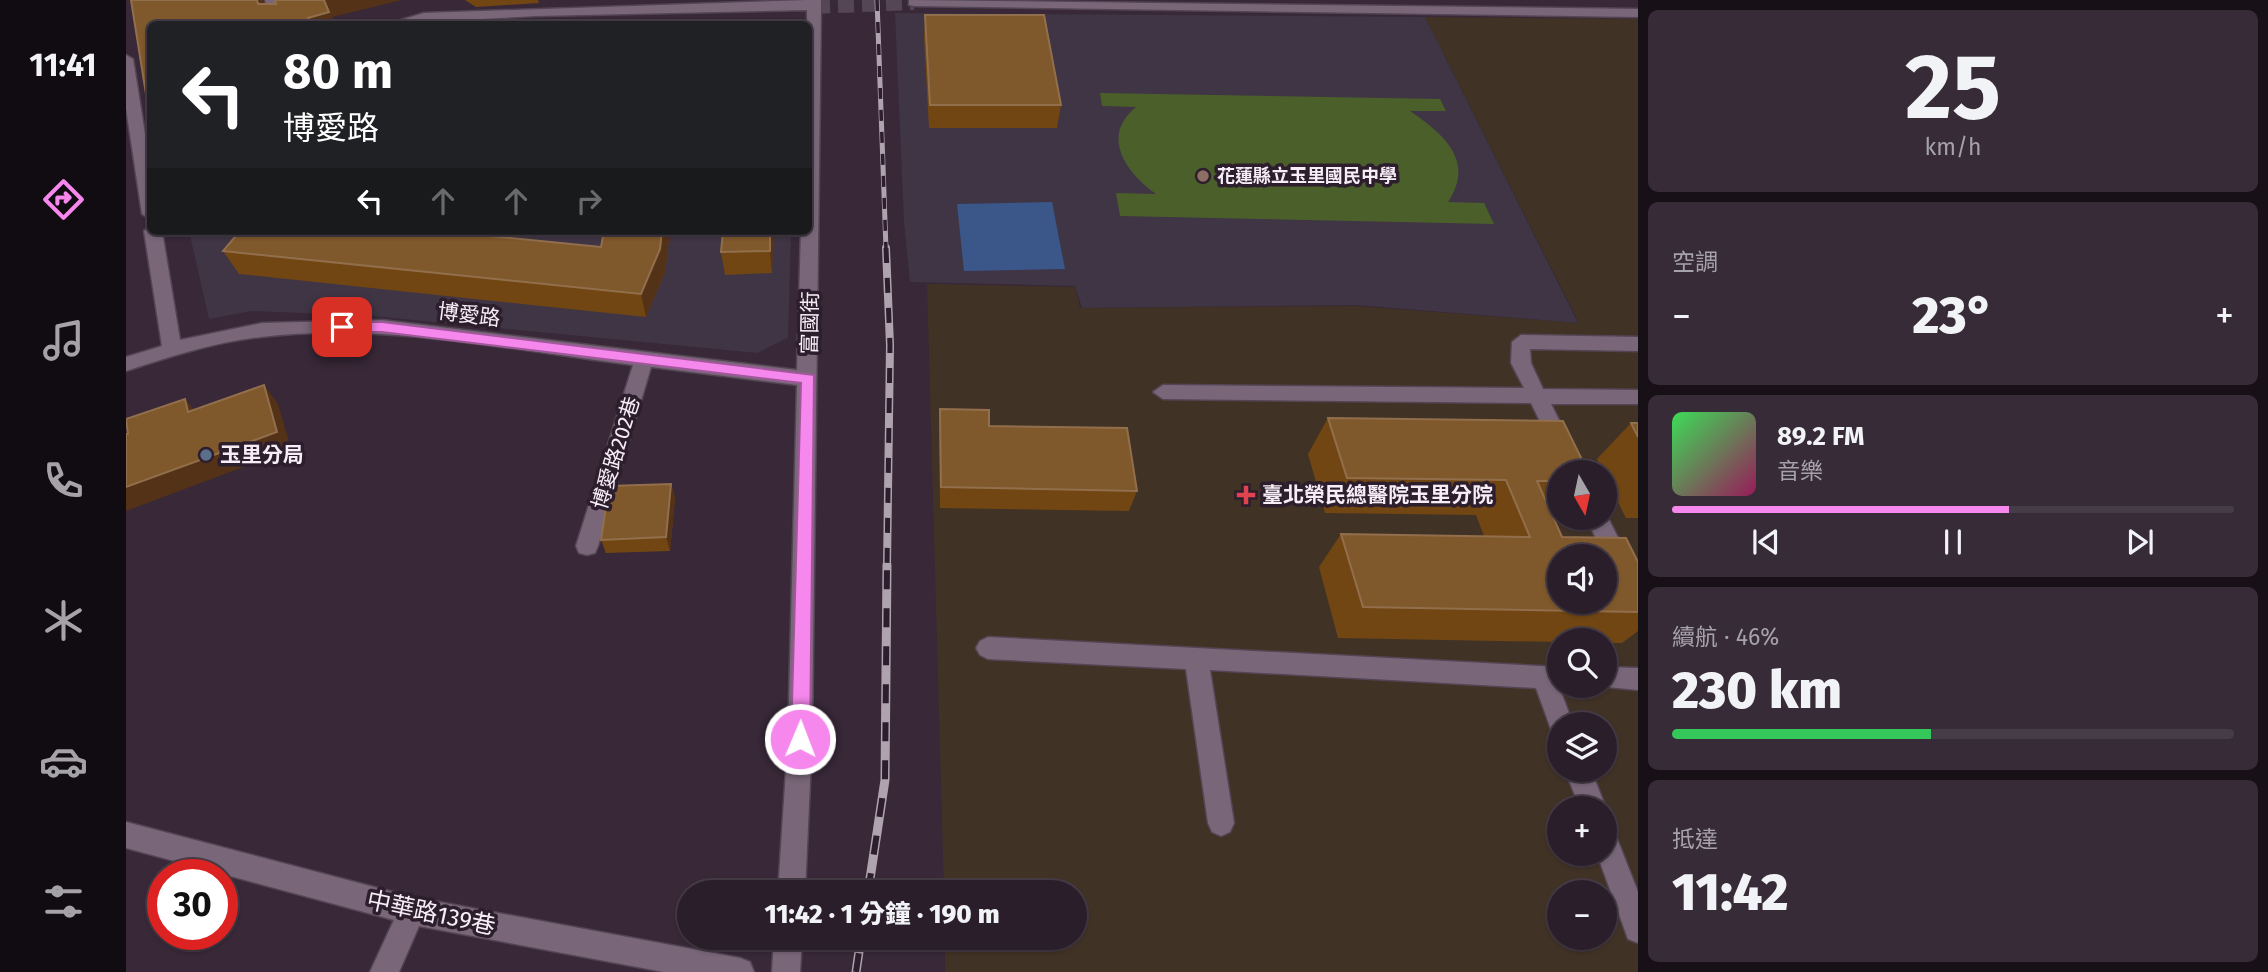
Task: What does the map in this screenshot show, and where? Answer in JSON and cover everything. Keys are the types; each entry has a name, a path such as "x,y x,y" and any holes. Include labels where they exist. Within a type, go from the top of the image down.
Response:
{"street":[{"path":"272,0 277,21"},
{"path":"417,0 424,17"},
{"path":"914,2 1638,13"},
{"path":"407,21 424,17 606,5 814,3"},
{"name":"富國街","path":"812,153 814,3"},
{"path":"126,59 128,91 147,197"},
{"path":"128,91 147,86"},
{"path":"154,235 172,349"},
{"name":"富國街","path":"792,880 800,739 811,235"},
{"name":"博愛路","path":"126,364 172,349 261,330 368,327 809,379"},
{"path":"1569,460 1521,363 1521,342 1638,344"},
{"name":"博愛路202巷","path":"587,546 645,360"},
{"path":"1163,392 1638,397"},
{"path":"1603,530 1638,600"},
{"path":"988,648 1547,678"},
{"path":"1196,659 1221,823"},
{"path":"1617,678 1638,678"},
{"name":"中華路139巷","path":"126,835 412,911 740,972"},
{"path":"1614,866 1638,929"},
{"path":"384,972 412,911"},
{"path":"786,972 787,950"}],"shaded area":[{"name":"花蓮縣立玉里國民中學","path":"895,13 1425,17 1578,323 1356,305 1082,308 1075,286 910,282 904,222"},
{"name":"臺北榮民總醫院玉里分院","path":"1425,17 1638,19 1638,972 945,972 945,950 1087,950 1087,880 944,880 927,284 1075,287 1080,308 1356,306 1579,323"},
{"path":"798,19 798,21 724,21"},
{"path":"190,235 791,235 788,338 757,353 372,316 252,311 209,319"}],"green space":[{"path":"1100,93 1440,99 1446,111 1410,111 1443,138 1452,149 1458,173 1456,187 1448,202 1484,203 1494,224 1120,216 1116,193 1156,194 1135,176 1121,154 1120,130 1125,118 1136,107 1102,106"}],"water":[{"path":"1052,202 1065,269 964,271 957,204"}],"building":[{"path":"131,0 257,0 258,4 276,4 275,0 324,0 329,12 308,18 309,21 147,21 147,100"},
{"path":"925,15 1044,15 1061,105 930,105"},
{"path":"237,235 480,235 601,247 603,235 662,235 660,249 641,294 223,251"},
{"path":"723,235 770,235 770,251 721,252"},
{"path":"264,385 277,432 126,487 126,419 185,399 188,412"},
{"path":"940,409 989,410 989,426 1127,428 1137,491 941,487"},
{"path":"1328,418 1563,421 1582,460 1547,460 1547,481 1537,481 1547,503 1547,530 1559,530 1562,537 1626,538 1638,562 1638,612 1617,612 1617,544 1547,544 1547,610 1363,607 1341,534 1530,537 1506,480 1347,478"},
{"path":"1631,423 1638,423 1638,437"},
{"path":"671,484 666,537 601,540 609,486"}],"tunnel":[{"path":"814,6 914,2"}],"railway":[{"path":"877,0 886,249"},
{"path":"886,248 890,345 887,567"},
{"path":"870,880 885,780 887,565"},
{"path":"856,972 859,950"}],"place":[{"name":"花蓮縣立玉里國民中學","path":"1203,176"},
{"name":"玉里分局","path":"206,455"},
{"name":"臺北榮民總醫院玉里分院","path":"1246,495"}],"route":[{"path":"342,327 382,327 809,379 800,739"}]}
